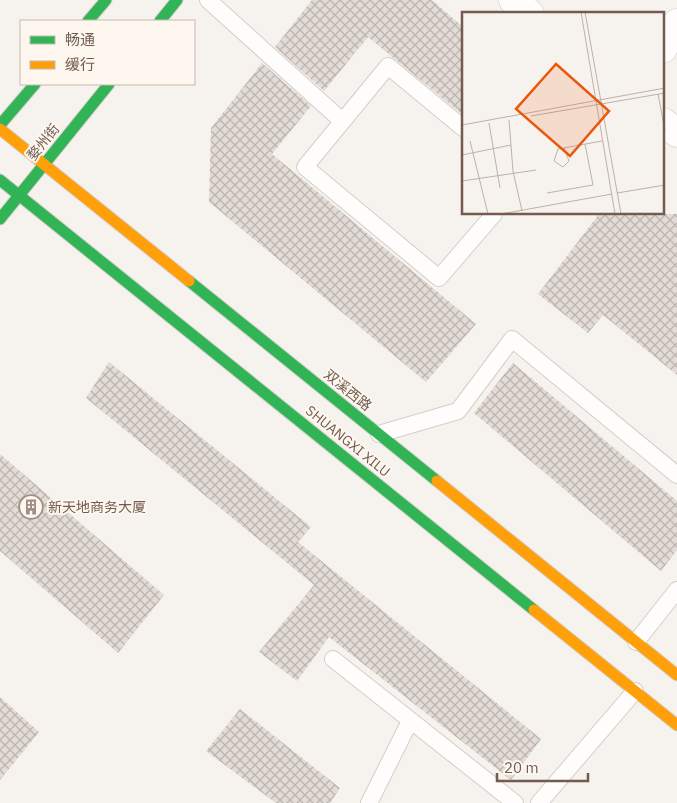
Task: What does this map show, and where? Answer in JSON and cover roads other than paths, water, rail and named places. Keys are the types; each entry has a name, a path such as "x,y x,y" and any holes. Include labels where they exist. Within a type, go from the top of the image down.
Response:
{"main road":[{"path":"89,20 106,0"},
{"path":"161,20 177,0"},
{"path":"0,127 34,85"},
{"name":"婺州街","path":"0,219 108,85"},
{"name":"双溪西路","path":"0,127 677,675"},
{"name":"SHUANGXI XILU","path":"0,180 677,725"}],"street":[{"path":"513,0 528,12"},
{"path":"664,47 670,32 677,22"},
{"path":"664,123 677,133"}],"lane":[{"path":"208,0 342,120"},
{"path":"462,127 388,66 305,167 439,278 493,215"},
{"path":"379,434 458,411 512,340 677,475"},
{"path":"636,642 677,590"},
{"path":"332,659 515,803"},
{"path":"539,803 635,691"},
{"path":"369,803 410,721"}],"place":[{"name":"新天地商务大厦","path":"31,507"}]}
